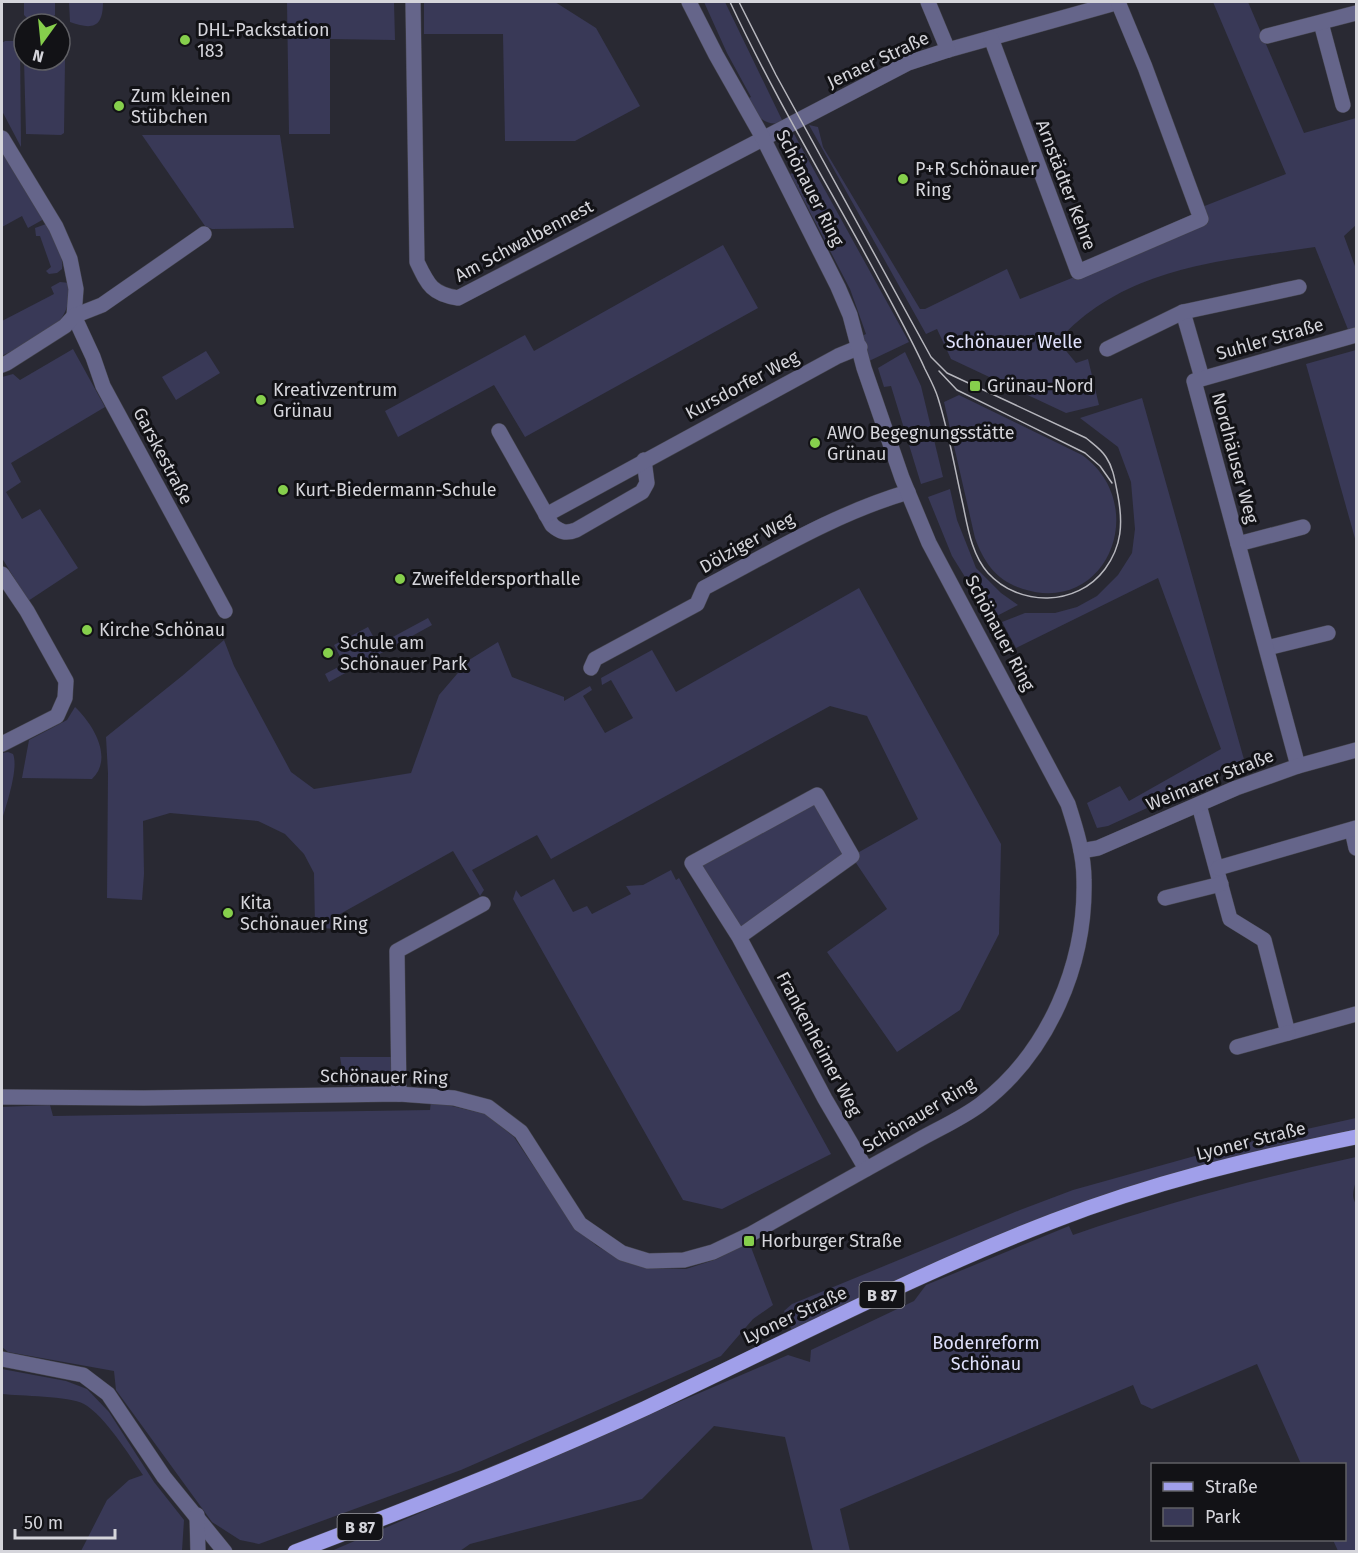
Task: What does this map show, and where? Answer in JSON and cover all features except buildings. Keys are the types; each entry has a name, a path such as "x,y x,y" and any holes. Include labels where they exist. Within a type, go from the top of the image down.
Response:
{"main road":[{"name":"Lyoner Straße","path":"295,1551 424,1503 632,1414 901,1286 1053,1221 1131,1194 1209,1171 1289,1150 1356,1137"}],"street":[{"name":"Am Schwalbennest","path":"414,2 417,262 428,285 443,296 458,298 763,138"},
{"name":"Schönauer Ring","path":"2,1097 144,1098 399,1094 454,1098 488,1107 521,1132 580,1224 622,1253 648,1261 684,1260 713,1252 751,1234 980,1105 1020,1067 1047,1029 1066,988 1080,934 1084,880 1078,833 1068,804 929,543 908,492 864,368 850,315 838,286 763,138 689,2"},
{"path":"928,2 948,50"},
{"name":"Jenaer Straße","path":"763,138 908,63 1119,2"},
{"name":"Arnstädter Kehre","path":"991,38 1078,272 1201,219 1119,2"},
{"path":"1267,36 1356,13"},
{"path":"1321,23 1343,105"},
{"name":"Garskestraße","path":"2,138 56,226 70,259 76,289 74,316 104,386 225,611"},
{"path":"2,365 65,326 74,316 102,305 204,234"},
{"path":"1107,349 1183,312 1299,287"},
{"name":"Nordhäuser Weg","path":"1183,312 1238,544 1298,766"},
{"name":"Suhler Straße","path":"1198,380 1356,335"},
{"name":"Kursdorfer Weg","path":"546,515 838,356 860,347"},
{"path":"499,431 552,525 567,533 642,492 647,483 644,460"},
{"name":"Dölziger Weg","path":"591,668 595,658 697,604 704,588 837,518 878,501 908,492"},
{"name":"Nordhäuser Weg","path":"1238,544 1303,527"},
{"path":"2,573 27,611 66,681 66,698 57,716 2,744"},
{"path":"1267,648 1328,633"},
{"name":"Weimarer Straße","path":"1081,851 1098,848 1236,788 1298,766 1356,750"},
{"name":"Frankenheimer Weg","path":"738,937 852,856 817,795 692,863 738,937 825,1099 866,1169"},
{"path":"1199,805 1218,868 1230,919 1264,940 1288,1033"},
{"path":"1218,868 1354,829 1356,848"},
{"path":"1165,898 1221,884"},
{"path":"399,1094 397,951 483,904"},
{"path":"1237,1047 1356,1014"},
{"path":"2,1359 83,1375 108,1394 164,1478 225,1551"},
{"path":"196,1515 198,1551"}],"green space":[{"path":"24,2 55,2 55,12 24,12"},
{"path":"69,2 103,2 101,17 95,25 84,26 72,23 72,12 70,12"},
{"path":"287,2 394,2 395,40 330,39 330,134 289,134"},
{"path":"424,2 555,2 596,28 640,106 575,141 505,141 503,34 424,34"},
{"path":"704,2 725,2 783,122 765,121 753,110 747,99 751,97 727,53"},
{"name":"Schönauer Welle","path":"1213,2 1248,2 1304,133 1356,118 1356,225 1344,236 1356,269 1356,329 1349,332 1315,247 1210,263 1177,271 1144,282 1113,297 1084,316 1058,341 1076,363 1088,359 1099,405 1066,413 951,359 937,329 926,334 809,125 818,127 823,147 920,309 925,309 1007,269 1020,299 1208,223 1202,207 1286,174"},
{"path":"12,41 12,72 20,72 21,147 2,111 2,43"},
{"path":"24,72 65,72 64,133 61,135 26,134"},
{"path":"794,134 909,342 869,361 862,336 866,334 850,289 790,174 793,173 787,148"},
{"path":"142,135 280,135 294,228 212,229 205,226"},
{"path":"2,149 44,219 28,228 22,216 2,227"},
{"path":"46,224 61,257 62,269 57,273 49,274 46,271 51,267 40,236 36,236 35,228"},
{"path":"723,245 758,308 525,437 494,385 398,437 385,411 525,335 534,351"},
{"path":"60,282 70,283 69,299 59,322 39,337 2,356 2,321 54,294 51,287"},
{"path":"73,349 105,407 11,463 21,482 6,492 22,519 40,509 78,568 28,601 2,558 2,377 13,374 20,380"},
{"path":"1356,350 1356,542 1306,364"},
{"path":"206,351 220,373 176,400 162,377"},
{"path":"905,352 921,386 943,477 921,484 891,386 884,387 878,368"},
{"path":"959,395 1082,455 1103,476 1114,500 1116,526 1110,550 1097,571 1078,586 1053,593 1023,589 999,576 987,563 975,538 944,402"},
{"path":"1142,398 1245,763 1108,826 1097,828 1087,803 1120,786 1129,801 1221,749 1158,578 1016,648 1002,622 1025,613 1055,613 1077,607 1097,596 1118,575 1132,553 1135,529 1131,482 1118,447 1080,418"},
{"path":"950,489 957,520 976,568 1001,593 1018,605 991,619 952,556 928,497"},
{"path":"859,588 1001,844 999,934 960,1010 897,1052 827,952 887,909 852,857 739,937 692,863 817,795 852,856 918,819 867,716 830,706 551,859 537,835 472,870 484,890 480,896 453,851 340,914 342,930 315,927 314,873 304,854 285,834 258,821 170,813 143,821 142,900 107,898 106,737 224,640 234,666 291,772 314,789 411,773 439,695 469,660 498,642 512,677 564,697 564,701 590,686 592,690 583,696 605,733 633,718 611,680 602,685 601,678 652,650 676,692"},
{"path":"428,618 432,625 329,682 325,674 344,664 334,645 368,627 378,645"},
{"path":"75,707 88,722 98,742 101,761 98,771 92,779 22,778 29,740 67,720"},
{"path":"2,753 13,754 14,768 2,820"},
{"path":"671,870 676,880 679,878 831,1154 722,1209 683,1200 513,899 516,890 521,897 554,879 573,912 587,906 592,914 631,894 626,886 643,885"},
{"path":"340,1057 399,1057 395,1083 345,1086"},
{"path":"431,1101 485,1114 514,1137 575,1228 597,1246 620,1259 649,1268 686,1269 717,1259 749,1242 773,1305 753,1319 721,1356 461,1470 259,1544 240,1540 212,1522 116,1390 114,1371 8,1352 2,1347 2,1107 50,1105 53,1116 430,1110"},
{"path":"1356,1118 1356,1129 1226,1159 792,1331 784,1311 792,1304 1073,1190 1227,1147"},
{"name":"Bodenreform Schönau","path":"1356,1157 1357,1174 1353,1195 1356,1204 1356,1551 1338,1551 1333,1541 1346,1541 1346,1463 1301,1463 1257,1364 1152,1409 1141,1404 1133,1385 840,1509 850,1551 813,1551 785,1437 714,1426 642,1499 470,1544 460,1551 329,1552 788,1355 810,1362 811,1350 914,1301 926,1285 1069,1226 1073,1235 1143,1212"},
{"path":"2,1369 66,1381 87,1389 109,1412 154,1482 184,1520 182,1551 81,1551 107,1500 129,1480 143,1475 116,1436 92,1410 84,1404 67,1399 2,1394"}],"tram line":[{"path":"730,2 782,104 901,320 934,387 969,532 978,558 988,573 1015,592 1031,597 1048,598 1064,596 1079,590 1105,569 1118,543 1121,525 1120,506 1109,462 1102,452 1086,438 947,373 931,357 776,75 739,2"},
{"path":"939,371 957,390 1085,453 1100,466 1112,483"}],"place":[{"name":"DHL-Packstation 183","path":"185,40"},
{"name":"Zum kleinen Stübchen","path":"119,106"},
{"name":"P+R Schönauer Ring","path":"903,179"},
{"name":"Grünau-Nord","path":"975,386"},
{"name":"Kreativzentrum Grünau","path":"261,400"},
{"name":"AWO Begegnungsstätte Grünau","path":"815,443"},
{"name":"Kurt-Biedermann-Schule","path":"283,490"},
{"name":"Zweifeldersporthalle","path":"400,579"},
{"name":"Kirche Schönau","path":"87,630"},
{"name":"Schule am Schönauer Park","path":"328,653"},
{"name":"Kita Schönauer Ring","path":"228,913"},
{"name":"Horburger Straße","path":"749,1241"}]}
